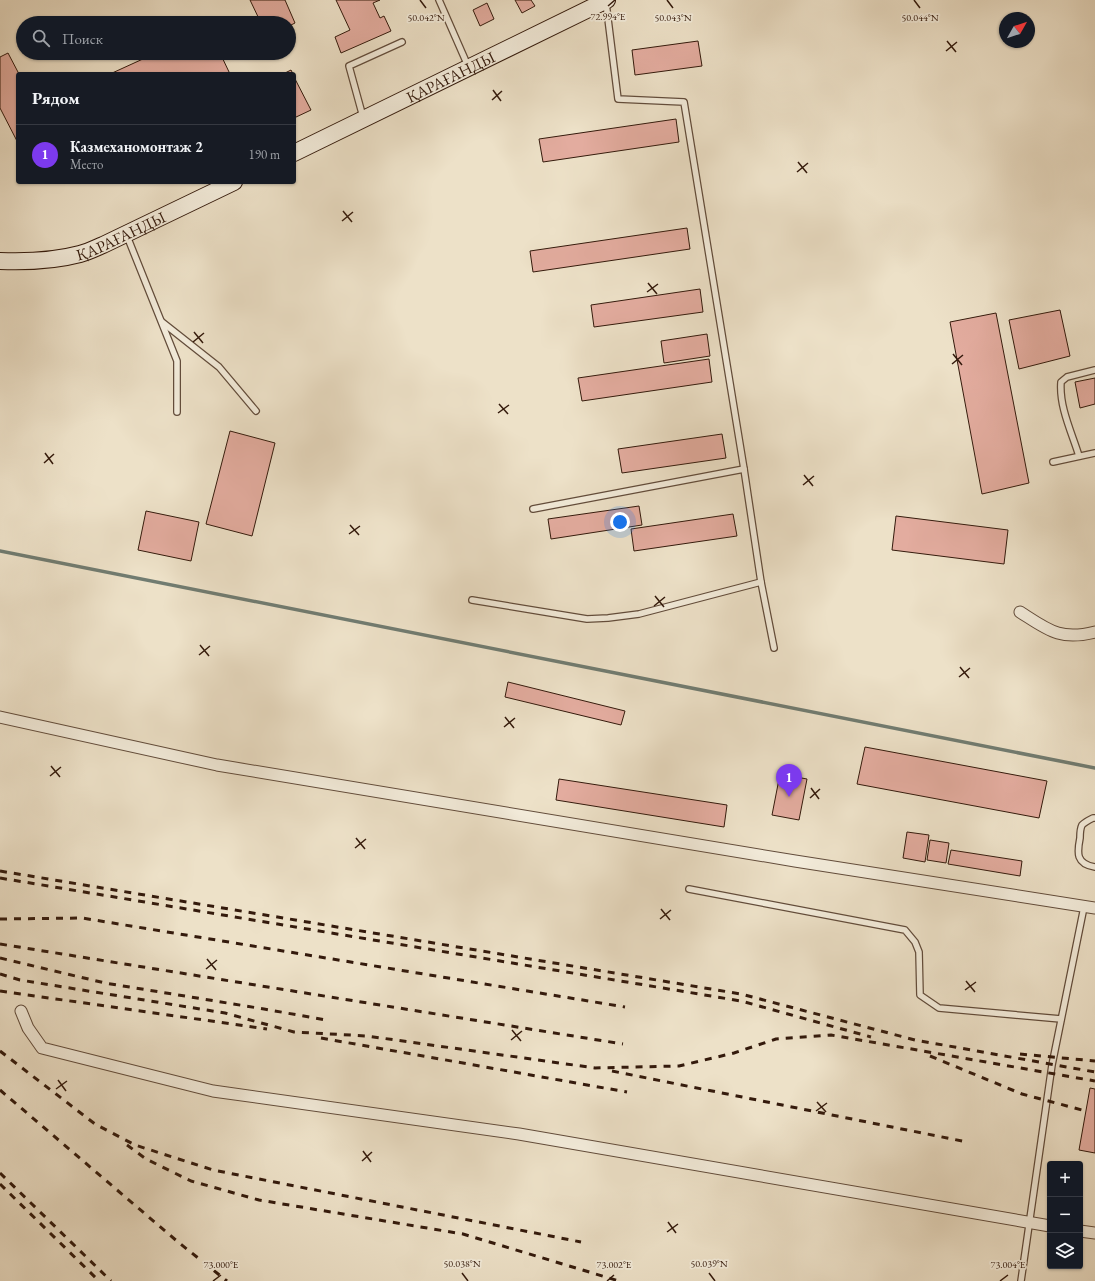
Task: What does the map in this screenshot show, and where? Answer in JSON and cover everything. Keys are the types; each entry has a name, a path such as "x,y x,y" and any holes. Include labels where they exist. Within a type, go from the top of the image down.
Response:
{"main road":[{"name":"ҚАРАҒАНДЫ","path":"296,152 607,0"},
{"name":"ҚАРАҒАНДЫ","path":"0,261 16,262 51,260 81,254 103,245 230,184"}],"street":[{"path":"1020,612 1049,631 1066,636 1084,635 1095,632"},
{"path":"0,717 217,765 772,857 1095,908"},
{"path":"21,1011 28,1028 42,1048 213,1091 519,1134 1047,1225"},
{"path":"1083,1231 1095,1233"}],"lane":[{"path":"439,0 469,67"},
{"path":"607,0 618,99 684,102 761,582 774,648"},
{"path":"364,120 349,66 402,42"},
{"path":"126,234 177,361 177,412"},
{"path":"160,320 219,367 256,411"},
{"path":"1079,456 1064,411 1060,393 1061,382 1067,377 1095,370"},
{"path":"1053,462 1095,452"},
{"path":"533,509 744,469"},
{"path":"472,600 587,619 608,618 639,614 761,582"},
{"path":"1095,818 1086,821 1081,827 1077,853 1087,865 1095,867"},
{"path":"689,889 905,930 915,942 919,952 920,995 940,1008 1061,1019"},
{"path":"1021,1281 1052,1065 1084,907"}],"building":[{"path":"250,0 285,0 292,16 258,16"},
{"path":"336,0 380,0 373,3 380,18 384,16 391,31 341,53 335,37 350,30"},
{"path":"515,0 531,0 535,6 522,13"},
{"path":"487,3 494,19 480,26 473,10"},
{"path":"698,41 702,66 635,75 632,50"},
{"path":"8,53 18,72 16,72 16,139 0,108 0,57"},
{"path":"141,60 223,60 229,72 114,72"},
{"path":"296,81 311,110 296,117"},
{"path":"676,119 679,142 543,162 539,139"},
{"path":"687,228 690,249 533,272 530,251"},
{"path":"700,289 703,312 594,327 591,305"},
{"path":"1060,310 1070,356 1019,369 1009,320"},
{"path":"996,313 1029,483 982,494 950,322"},
{"path":"707,334 710,356 664,363 661,341"},
{"path":"709,359 712,382 582,401 578,378"},
{"path":"1095,378 1095,404 1080,408 1075,382"},
{"path":"230,431 275,443 252,536 206,524"},
{"path":"722,434 726,458 622,473 618,449"},
{"path":"639,506 642,525 551,539 548,519"},
{"path":"146,511 199,522 191,561 138,550"},
{"path":"733,514 737,536 634,551 631,529"},
{"path":"896,516 1008,530 1004,564 892,550"},
{"path":"508,682 625,711 621,725 505,697"},
{"path":"865,747 1047,781 1039,818 857,784"},
{"path":"780,774 807,779 799,820 772,815"},
{"path":"559,779 727,805 724,827 556,800"},
{"path":"907,832 929,835 925,862 903,858"},
{"path":"930,840 949,843 946,863 927,860"},
{"path":"951,850 1022,861 1020,876 948,864"},
{"path":"1090,1088 1095,1089 1095,1153 1079,1150"}],"waterway":[{"path":"0,551 1095,768"}],"railway":[{"path":"0,871 741,994 915,1040 1095,1072"},
{"path":"0,878 741,1001 871,1037"},
{"path":"0,919 82,918 625,1007"},
{"path":"0,944 623,1044"},
{"path":"0,958 105,983 326,1020"},
{"path":"0,974 20,980 225,1013 294,1032 367,1036 595,1068 679,1066 734,1053 776,1039 831,1035 1095,1081"},
{"path":"0,991 267,1029"},
{"path":"321,1038 627,1092"},
{"path":"0,1051 95,1124 135,1145 213,1170 581,1242"},
{"path":"1020,1054 1095,1061"},
{"path":"930,1056 1022,1094 1082,1110"},
{"path":"612,1071 967,1142"},
{"path":"0,1090 178,1242 227,1281"},
{"path":"127,1145 146,1159 191,1181 259,1200 463,1234 619,1281"},
{"path":"0,1173 111,1281"},
{"path":"0,1184 99,1281"}],"place":[{"name":"Казмеханомонтаж 2","path":"789,797"}]}
